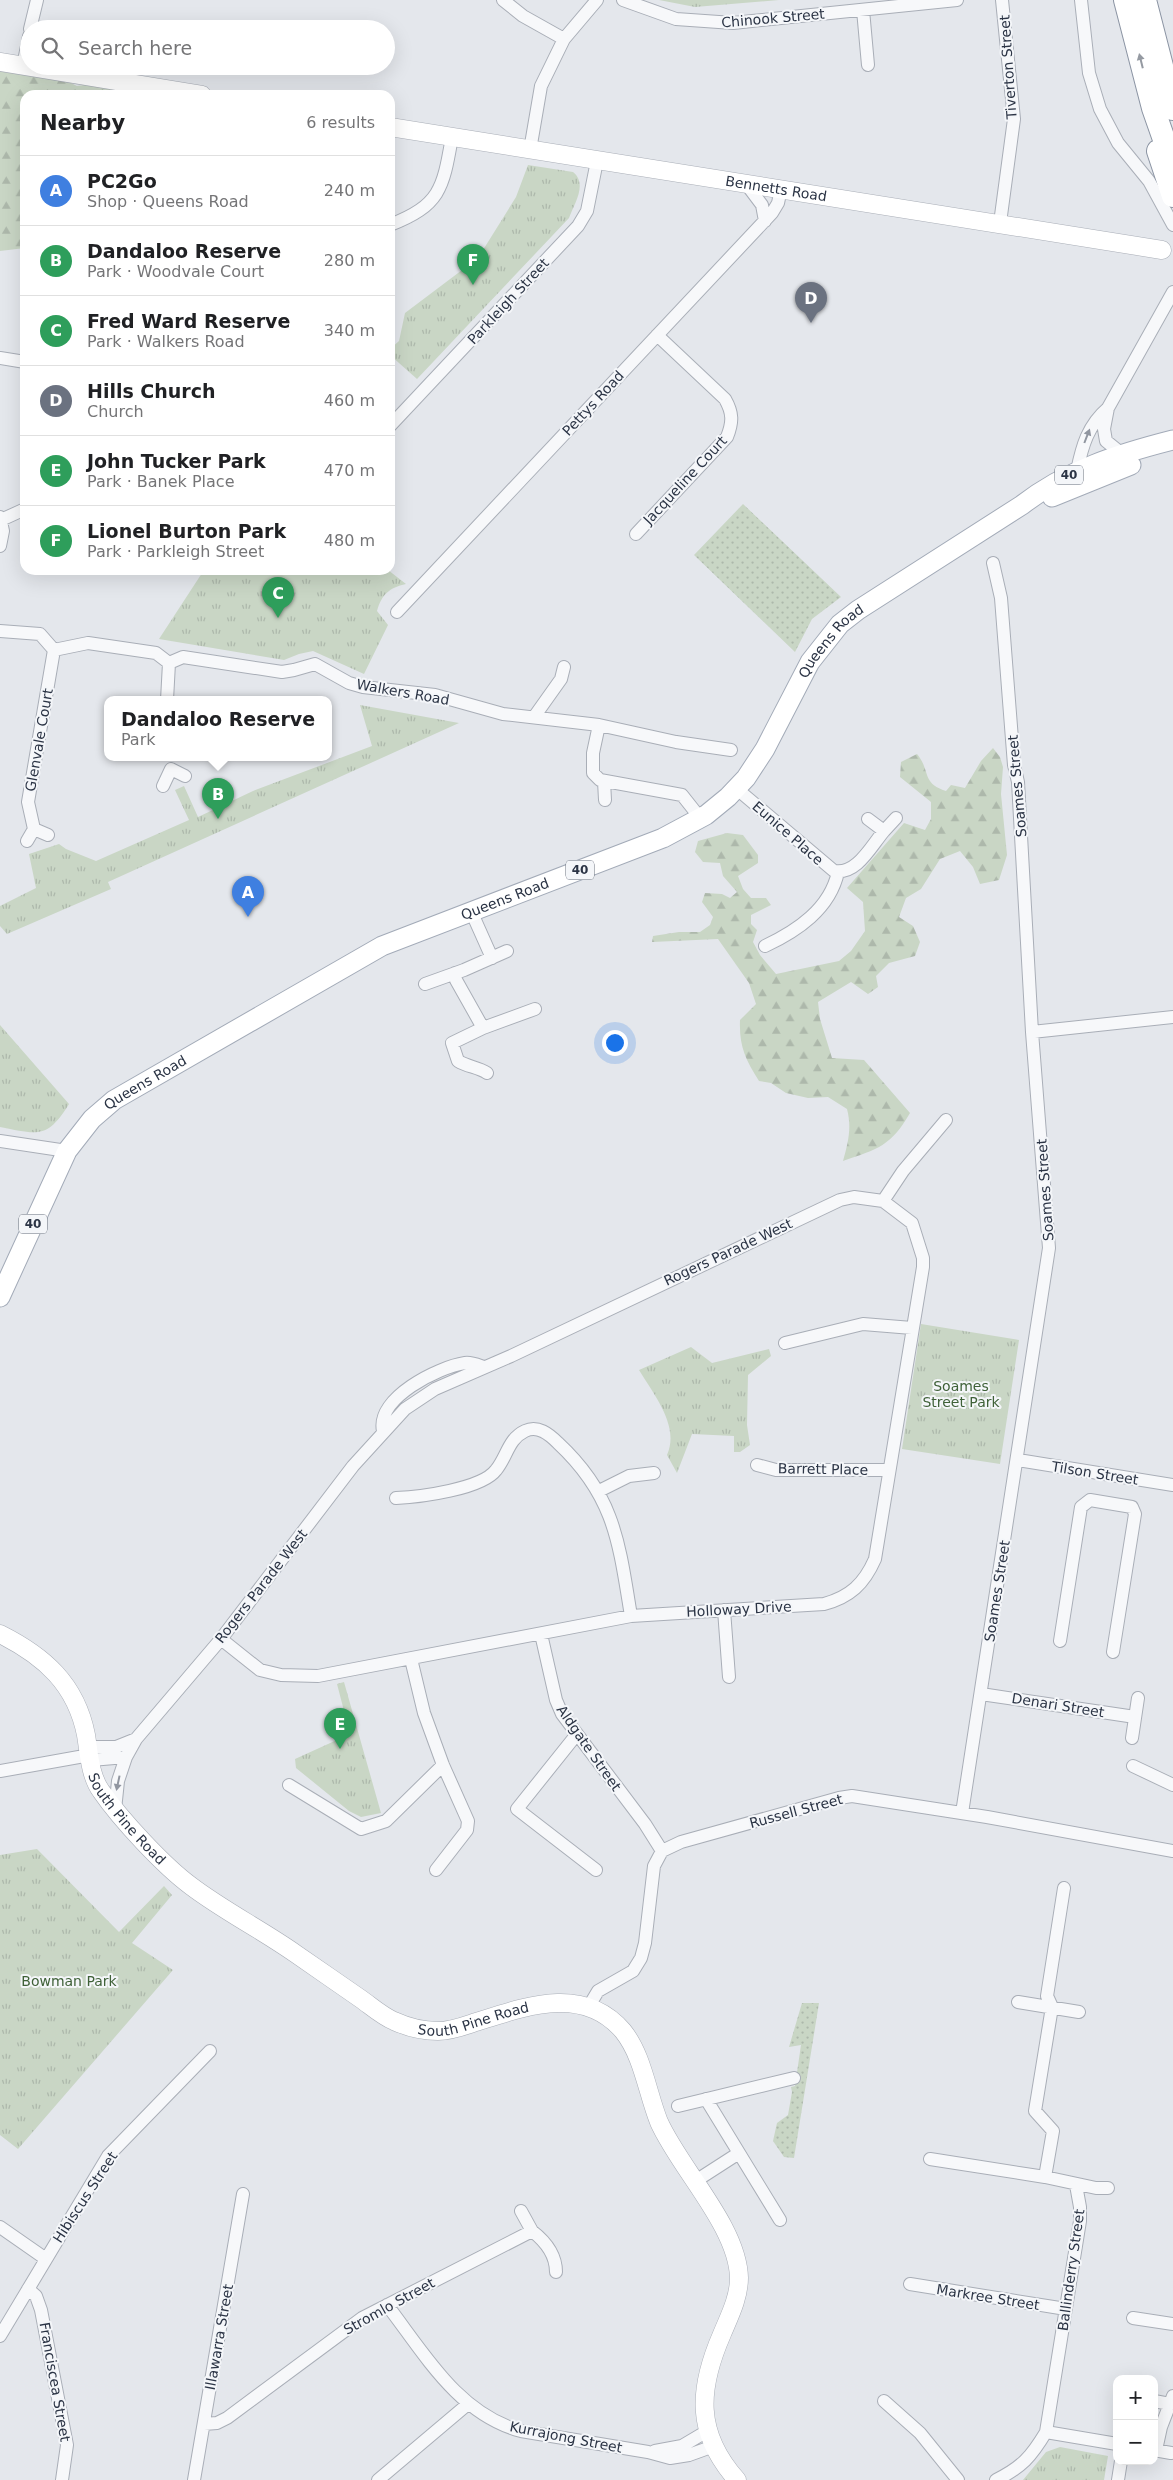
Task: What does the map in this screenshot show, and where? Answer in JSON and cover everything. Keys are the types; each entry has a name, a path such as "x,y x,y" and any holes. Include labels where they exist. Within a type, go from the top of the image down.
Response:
{"highway":[{"path":"1125,0 1163,109 1152,134 1173,196"},
{"path":"1145,0 1157,44 1163,109 1173,165"},
{"path":"1157,44 1173,66"}],"main road":[{"path":"0,62 20,66"},
{"path":"77,75 168,90"},
{"name":"Bennetts Road","path":"395,128 1162,250"},
{"name":"Queens Road","path":"0,1297 67,1151 92,1119 127,1091 382,946 663,838 701,818 737,789 765,749 815,655 840,624 858,610 1022,505 1047,486 1077,471 1122,454 1173,440"},
{"name":"Queens Road","path":"1022,505 1054,496 1130,465 1173,452"},
{"name":"South Pine Road","path":"0,1634 38,1655 58,1675 73,1698 84,1725 98,1788 115,1810 176,1875 281,1942 390,2020 413,2028 438,2031 456,2028 550,2002 589,2006 608,2017 623,2031 636,2054 658,2119 668,2141 736,2253 739,2280 734,2305 712,2357 706,2378 704,2405 711,2438 725,2467 737,2480"}],"street":[{"path":"32,20 37,0"},
{"path":"504,0 523,16 564,39"},
{"path":"530,150 542,86 564,39 597,0"},
{"name":"Chinook Street","path":"623,0 676,19 705,23 733,23 956,0"},
{"name":"Tiverton Street","path":"1000,223 1014,120 1002,0"},
{"path":"1081,0 1089,73 1100,109 1118,143 1149,181 1173,225"},
{"path":"863,10 868,65"},
{"path":"395,223 421,211 434,198 445,171 452,137"},
{"name":"Parkleigh Street","path":"395,421 578,226 587,210 597,161"},
{"path":"747,185 762,205 765,221"},
{"name":"Pettys Road","path":"397,612 765,221 778,202 781,189"},
{"path":"1122,454 1106,441 1104,429 1108,408 1173,292"},
{"name":"Jacqueline Court","path":"636,534 726,437 732,426 732,411 726,399 657,335"},
{"path":"0,358 20,361"},
{"path":"1077,471 1089,431 1095,419 1108,408"},
{"path":"0,546 3,531 1,518 20,511"},
{"name":"Soames Street","path":"962,1813 1018,1460 1049,1248 1032,1032 1018,782 1014,765 1001,598 993,563"},
{"path":"0,631 40,634 54,650 88,643 156,653 169,663 167,696"},
{"name":"Glenvale Court","path":"34,829 28,802 54,650"},
{"name":"Walkers Road","path":"169,663 183,657 282,672 315,664 349,683 363,687 435,695 503,714 598,725 676,742 731,750"},
{"path":"534,717 561,679 564,666"},
{"path":"598,725 593,753 593,773 604,781 682,795 701,818"},
{"path":"162,786 168,764 186,776"},
{"path":"604,781 605,800"},
{"name":"Eunice Place","path":"737,789 827,867 838,872 844,872 853,868 896,818"},
{"path":"868,819 884,831"},
{"path":"27,841 34,829 48,835"},
{"path":"765,946 795,931 811,917 833,891 838,872"},
{"path":"470,911 492,958"},
{"path":"425,984 507,951"},
{"path":"455,973 456,980 483,1028"},
{"path":"487,1072 471,1068 458,1061 452,1043 483,1028 535,1009"},
{"path":"1032,1032 1173,1017"},
{"path":"883,1202 903,1171 946,1120"},
{"path":"0,1141 67,1151"},
{"name":"Rogers Parade West","path":"115,1810 118,1781 126,1757 136,1739 222,1639 353,1466 404,1409 424,1394 840,1200 854,1197 883,1202"},
{"name":"Holloway Drive","path":"222,1639 260,1670 281,1675 318,1676 338,1674 631,1616 824,1604 850,1594 868,1575 875,1559 923,1258 912,1223 883,1202"},
{"path":"785,1344 863,1324 912,1328"},
{"path":"396,1498 421,1497 490,1477 498,1468 514,1439 526,1430 535,1429 547,1433 566,1450 599,1491 618,1539 631,1616"},
{"name":"Tilson Street","path":"1018,1460 1173,1485"},
{"name":"Barrett Place","path":"757,1465 776,1470 888,1470"},
{"path":"599,1491 629,1476 654,1473"},
{"path":"1060,1641 1081,1506 1090,1500 1132,1507 1135,1514 1113,1652"},
{"path":"724,1610 729,1677"},
{"name":"Aldgate Street","path":"541,1634 556,1700 562,1714 645,1824 662,1851"},
{"path":"411,1659 424,1713 443,1765 468,1821 467,1830 436,1870"},
{"name":"Denari Street","path":"981,1694 1135,1717"},
{"path":"1132,1738 1138,1698"},
{"path":"577,1734 517,1809 596,1870"},
{"path":"0,1771 90,1754 136,1739"},
{"path":"90,1754 126,1757"},
{"path":"289,1785 360,1829 386,1821 398,1812 443,1765"},
{"path":"1133,1766 1173,1785"},
{"name":"Russell Street","path":"662,1851 681,1842 852,1796 962,1813 1173,1851"},
{"path":"589,2006 598,1991 633,1971 641,1958 654,1866 662,1851"},
{"path":"1045,2177 1053,2131 1035,2111 1052,2007 1047,1996 1064,1888"},
{"path":"1018,2002 1079,2012"},
{"name":"Hibiscus Street","path":"0,2336 108,2156 210,2051"},
{"path":"678,2106 794,2078"},
{"path":"706,2099 780,2220"},
{"path":"694,2182 739,2153"},
{"path":"930,2159 1108,2188"},
{"name":"Ballinderry Street","path":"996,2480 1018,2469 1046,2432 1080,2221 1080,2207 1076,2184"},
{"name":"Illawarra Street","path":"194,2480 243,2194"},
{"path":"521,2211 532,2231 543,2240 554,2257 556,2272"},
{"path":"0,2228 46,2259"},
{"name":"Stromlo Street","path":"204,2424 217,2423 227,2418 354,2323 532,2231"},
{"name":"Markree Street","path":"910,2284 1066,2309"},
{"name":"Franciscea Street","path":"28,2289 36,2296 41,2310 67,2445 62,2480"},
{"name":"Kurrajong Street","path":"387,2305 448,2384 468,2404 497,2422 521,2431 648,2452 666,2451 711,2438"},
{"path":"1133,2318 1173,2324"},
{"path":"1158,2401 1171,2400 1158,2438"},
{"path":"884,2401 920,2434 958,2480"},
{"path":"378,2480 468,2404"},
{"path":"1046,2432 1113,2443"},
{"path":"1158,2451 1170,2453"},
{"path":"1118,2480 1120,2465"}],"green space":[{"path":"659,0 779,0 695,7"},
{"path":"0,69 20,72 20,75 35,75 65,80 77,86 91,84 127,90 20,90 20,249 0,251"},
{"path":"528,165 573,172 579,182 580,188 569,218 417,379 395,359 395,345 399,341 405,313 478,258 516,197"},
{"path":"743,504 841,597 812,619 795,652 694,555"},
{"path":"201,575 394,575 406,584 391,590 381,600 377,611 388,625 364,674 313,651 284,660 159,639"},
{"path":"360,705 459,723 108,882 111,889 7,934 0,926 0,906 36,888 29,854 59,844 66,849 96,861 189,820 175,790 184,786 198,817 253,791 372,746"},
{"path":"993,748 1000,757 1003,767 1001,794 1007,855 999,880 980,884 973,867 960,851 940,859 921,889 906,898 899,917 913,926 920,942 915,956 889,963 876,976 878,987 868,994 851,982 818,1002 820,1019 832,1058 864,1060 910,1113 890,1140 875,1149 843,1161 849,1129 847,1109 828,1097 808,1098 786,1093 771,1083 759,1081 750,1066 742,1045 740,1020 756,1004 749,983 718,939 652,942 653,936 679,932 700,932 710,925 713,917 702,902 705,893 722,894 730,898 737,892 723,876 720,863 703,862 695,852 698,841 727,833 743,835 758,855 758,863 738,876 743,889 751,898 766,898 771,905 751,915 751,924 757,930 753,942 760,955 776,974 839,961 851,951 865,931 863,902 847,888 904,823 925,830 931,819 931,802 900,777 901,762 917,754 933,784 946,791 951,785 965,788 981,761"},
{"path":"0,1025 69,1104 54,1124 40,1132 0,1127"},
{"name":"Soames Street Park","path":"921,1324 1019,1340 1000,1464 902,1449"},
{"path":"691,1347 712,1363 769,1349 771,1356 748,1375 747,1425 750,1445 740,1452 734,1452 734,1436 692,1434 677,1473 667,1455 670,1433 664,1411 639,1370"},
{"path":"344,1682 381,1813 361,1817 349,1811 296,1768 295,1759 350,1734 337,1684"},
{"name":"Bowman Park","path":"37,1849 119,1932 164,1886 172,1895 132,1943 173,1970 18,2149 0,2135 0,1855"},
{"path":"802,2003 819,2003 794,2158 784,2157 773,2141 777,2123 788,2115 792,2092 791,2087 795,2086 801,2045 789,2047"},
{"path":"1060,2447 1108,2456 1104,2480 1023,2480 1046,2452"}],"place":[{"name":"Lionel Burton Park","path":"473,285"},
{"name":"Hills Church","path":"811,323"},
{"name":"Fred Ward Reserve","path":"278,618"},
{"name":"Dandaloo Reserve","path":"218,819"},
{"name":"PC2Go","path":"248,917"},
{"name":"John Tucker Park","path":"340,1749"}]}
